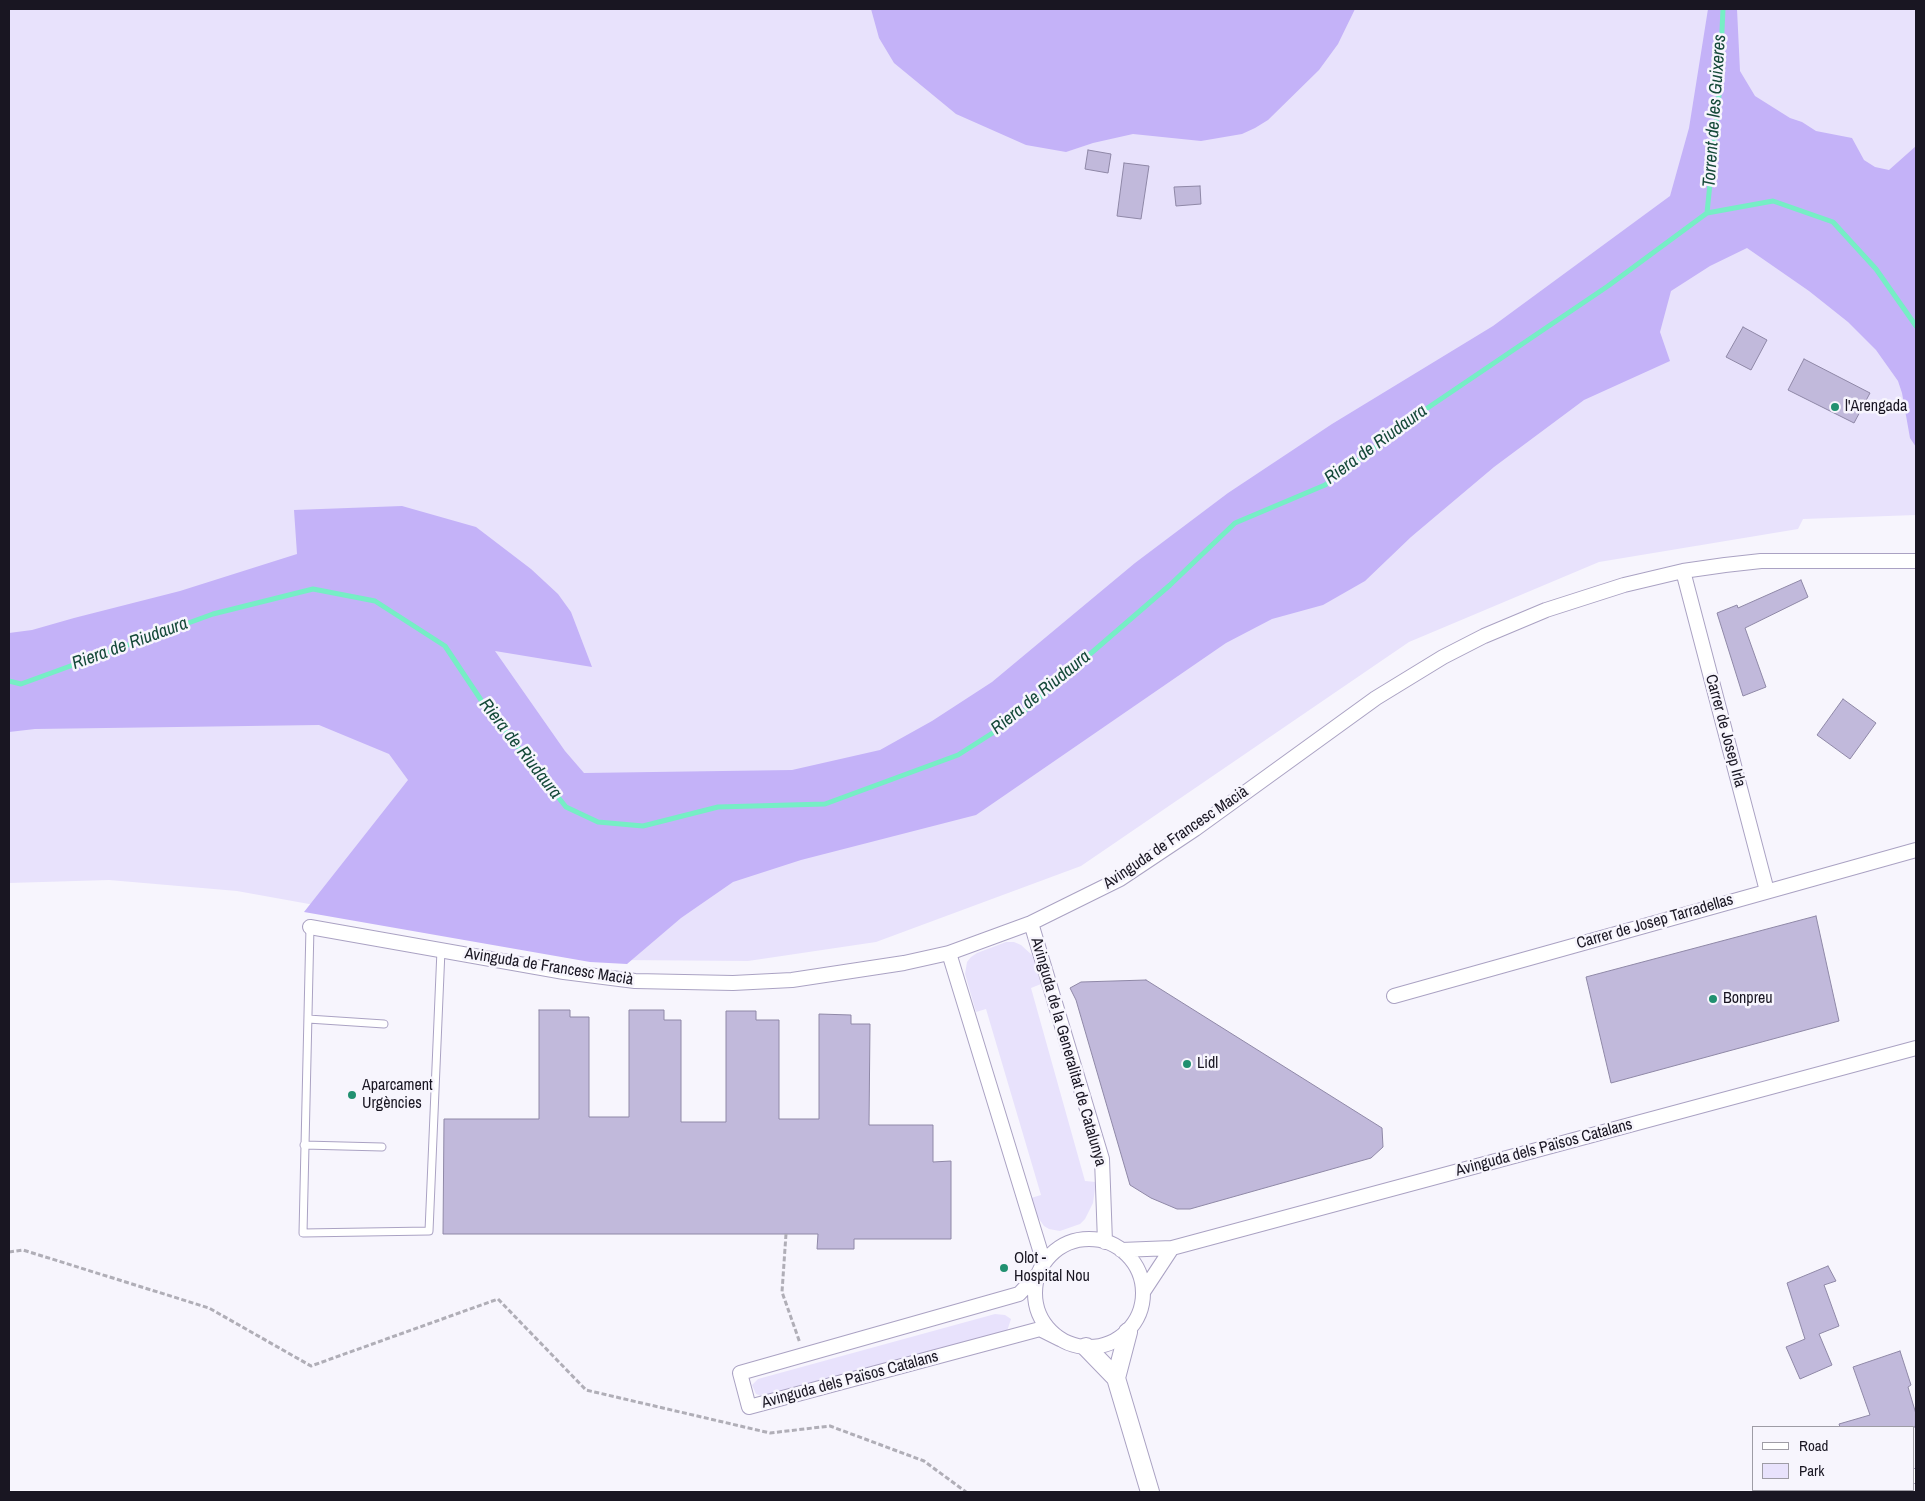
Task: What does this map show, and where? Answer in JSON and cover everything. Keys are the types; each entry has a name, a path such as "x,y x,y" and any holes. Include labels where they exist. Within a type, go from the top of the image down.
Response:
{"street":[{"name":"Avinguda de Francesc Macià","path":"310,927 564,972 635,981 733,983 792,980 904,963 949,953 1031,923 1120,879 1195,829 1376,698 1443,657 1484,636 1546,610 1624,585 1683,571 1761,561 1916,561"},
{"name":"Carrer de Josep Irla","path":"1683,571 1767,890"},
{"name":"Carrer de Josep Tarradellas","path":"1394,996 1767,890 1916,850"},
{"name":"Avinguda de la Generalitat de Catalunya","path":"1031,923 1102,1159 1106,1242"},
{"path":"949,953 1042,1268"},
{"name":"Avinguda dels Països Catalans","path":"1121,1250 1172,1248 1916,1048"},
{"path":"1116,1378 1128,1332 1139,1313 1143,1292 1140,1276 1133,1262 1121,1250 1106,1242 1091,1239 1076,1241 1052,1254 1042,1268 1035,1288 1036,1303 1040,1317 1048,1329 1060,1339 1086,1348 1109,1344 1128,1332"},
{"path":"1143,1292 1172,1248"},
{"name":"Avinguda dels Països Catalans","path":"1042,1268 1019,1294 740,1373 749,1407 1040,1329 1060,1339"},
{"path":"1086,1348 1116,1378 1150,1492"}],"lane":[{"path":"310,927 303,1233 429,1231 441,950"},
{"path":"308,1019 384,1024"},
{"path":"304,1145 382,1147"}],"path":[{"path":"786,1234 782,1292 804,1354"},
{"path":"9,1252 23,1250 209,1308 311,1366 498,1299 586,1390 770,1433 830,1426 924,1461 966,1492"}],"green space":[{"path":"9,9 1916,9 1916,515 1803,519 1798,529 1599,562 1409,642 1081,866 876,942 748,961 619,960 237,891 109,880 9,883"},
{"path":"1006,942 1014,942 1021,945 1032,955 1041,984 1031,988 1085,1181 1096,1182 1093,1203 1085,1219 1080,1224 1060,1231 1044,1226 1037,1216 1031,1198 1041,1195 986,1009 976,1012 965,974 967,962 971,957"},
{"path":"995,1314 1005,1315 1011,1319 1007,1331 765,1397 756,1394 752,1385 758,1379"}],"shaded area":[{"path":"871,9 1355,9 1338,44 1319,70 1268,120 1255,128 1242,134 1201,141 1133,134 1093,143 1066,152 1026,145 956,114 894,63 879,38"},
{"path":"1708,9 1737,9 1740,71 1755,96 1790,118 1802,122 1816,131 1852,138 1864,160 1875,167 1889,170 1916,146 1916,447 1910,438 1898,381 1876,350 1848,322 1809,291 1747,248 1710,266 1671,291 1660,332 1670,361 1584,400 1494,467 1411,537 1365,581 1323,605 1272,619 1226,643 976,815 801,860 733,882 681,918 627,964 590,962 304,912 408,780 389,754 319,725 35,729 9,732 9,633 32,630 180,591 297,554 294,510 402,506 476,527 531,569 558,594 571,612 592,667 495,651 565,751 584,773 792,770 880,750 932,721 992,682 1135,563 1228,493 1332,424 1493,326 1670,196 1689,128"}],"building":[{"path":"1088,150 1111,154 1108,173 1085,169"},
{"path":"1124,163 1149,166 1141,219 1117,216"},
{"path":"1200,186 1201,204 1176,206 1174,187"},
{"path":"1743,327 1767,340 1751,370 1726,357"},
{"path":"1804,359 1870,393 1854,423 1788,390"},
{"path":"1801,580 1808,597 1745,628 1766,687 1743,696 1717,613 1737,605 1738,608"},
{"path":"1843,699 1876,723 1850,759 1817,735"},
{"name":"Bonpreu","path":"1816,916 1839,1021 1611,1083 1586,977"},
{"name":"Lidl","path":"1146,980 1382,1128 1383,1147 1371,1158 1190,1209 1177,1209 1151,1198 1130,1185 1076,1000 1070,988 1081,982"},
{"path":"539,1010 570,1010 570,1017 589,1017 589,1117 629,1117 629,1010 664,1010 664,1020 681,1020 681,1122 726,1122 726,1011 756,1011 756,1020 779,1020 779,1119 819,1119 819,1014 851,1015 851,1024 870,1024 869,1125 933,1125 933,1162 951,1161 951,1239 854,1239 854,1249 817,1249 818,1234 443,1234 444,1119 539,1119"},
{"path":"1828,1266 1836,1281 1824,1285 1839,1326 1819,1334 1832,1365 1800,1379 1786,1347 1805,1339 1787,1283"},
{"path":"1900,1351 1911,1385 1908,1387 1916,1414 1916,1427 1840,1426 1839,1424 1870,1415 1853,1367"}],"waterway":[{"name":"Torrent de les Guixeres","path":"1707,213 1719,95 1723,9"},
{"name":"Riera de Riudaura","path":"9,681 21,684 213,614 313,589 375,601 445,646 485,706 566,807 598,822 643,826 718,807 825,804 958,755 1016,718 1170,585 1235,523 1325,485 1429,407 1608,286 1707,213 1773,201 1833,222 1876,269 1916,326"}],"place":[{"name":"l'Arengada","path":"1835,407"},
{"name":"Bonpreu","path":"1713,999"},
{"name":"Lidl","path":"1187,1064"},
{"name":"Aparcament Urgències","path":"352,1095"},
{"name":"Olot - Hospital Nou","path":"1004,1268"}]}
